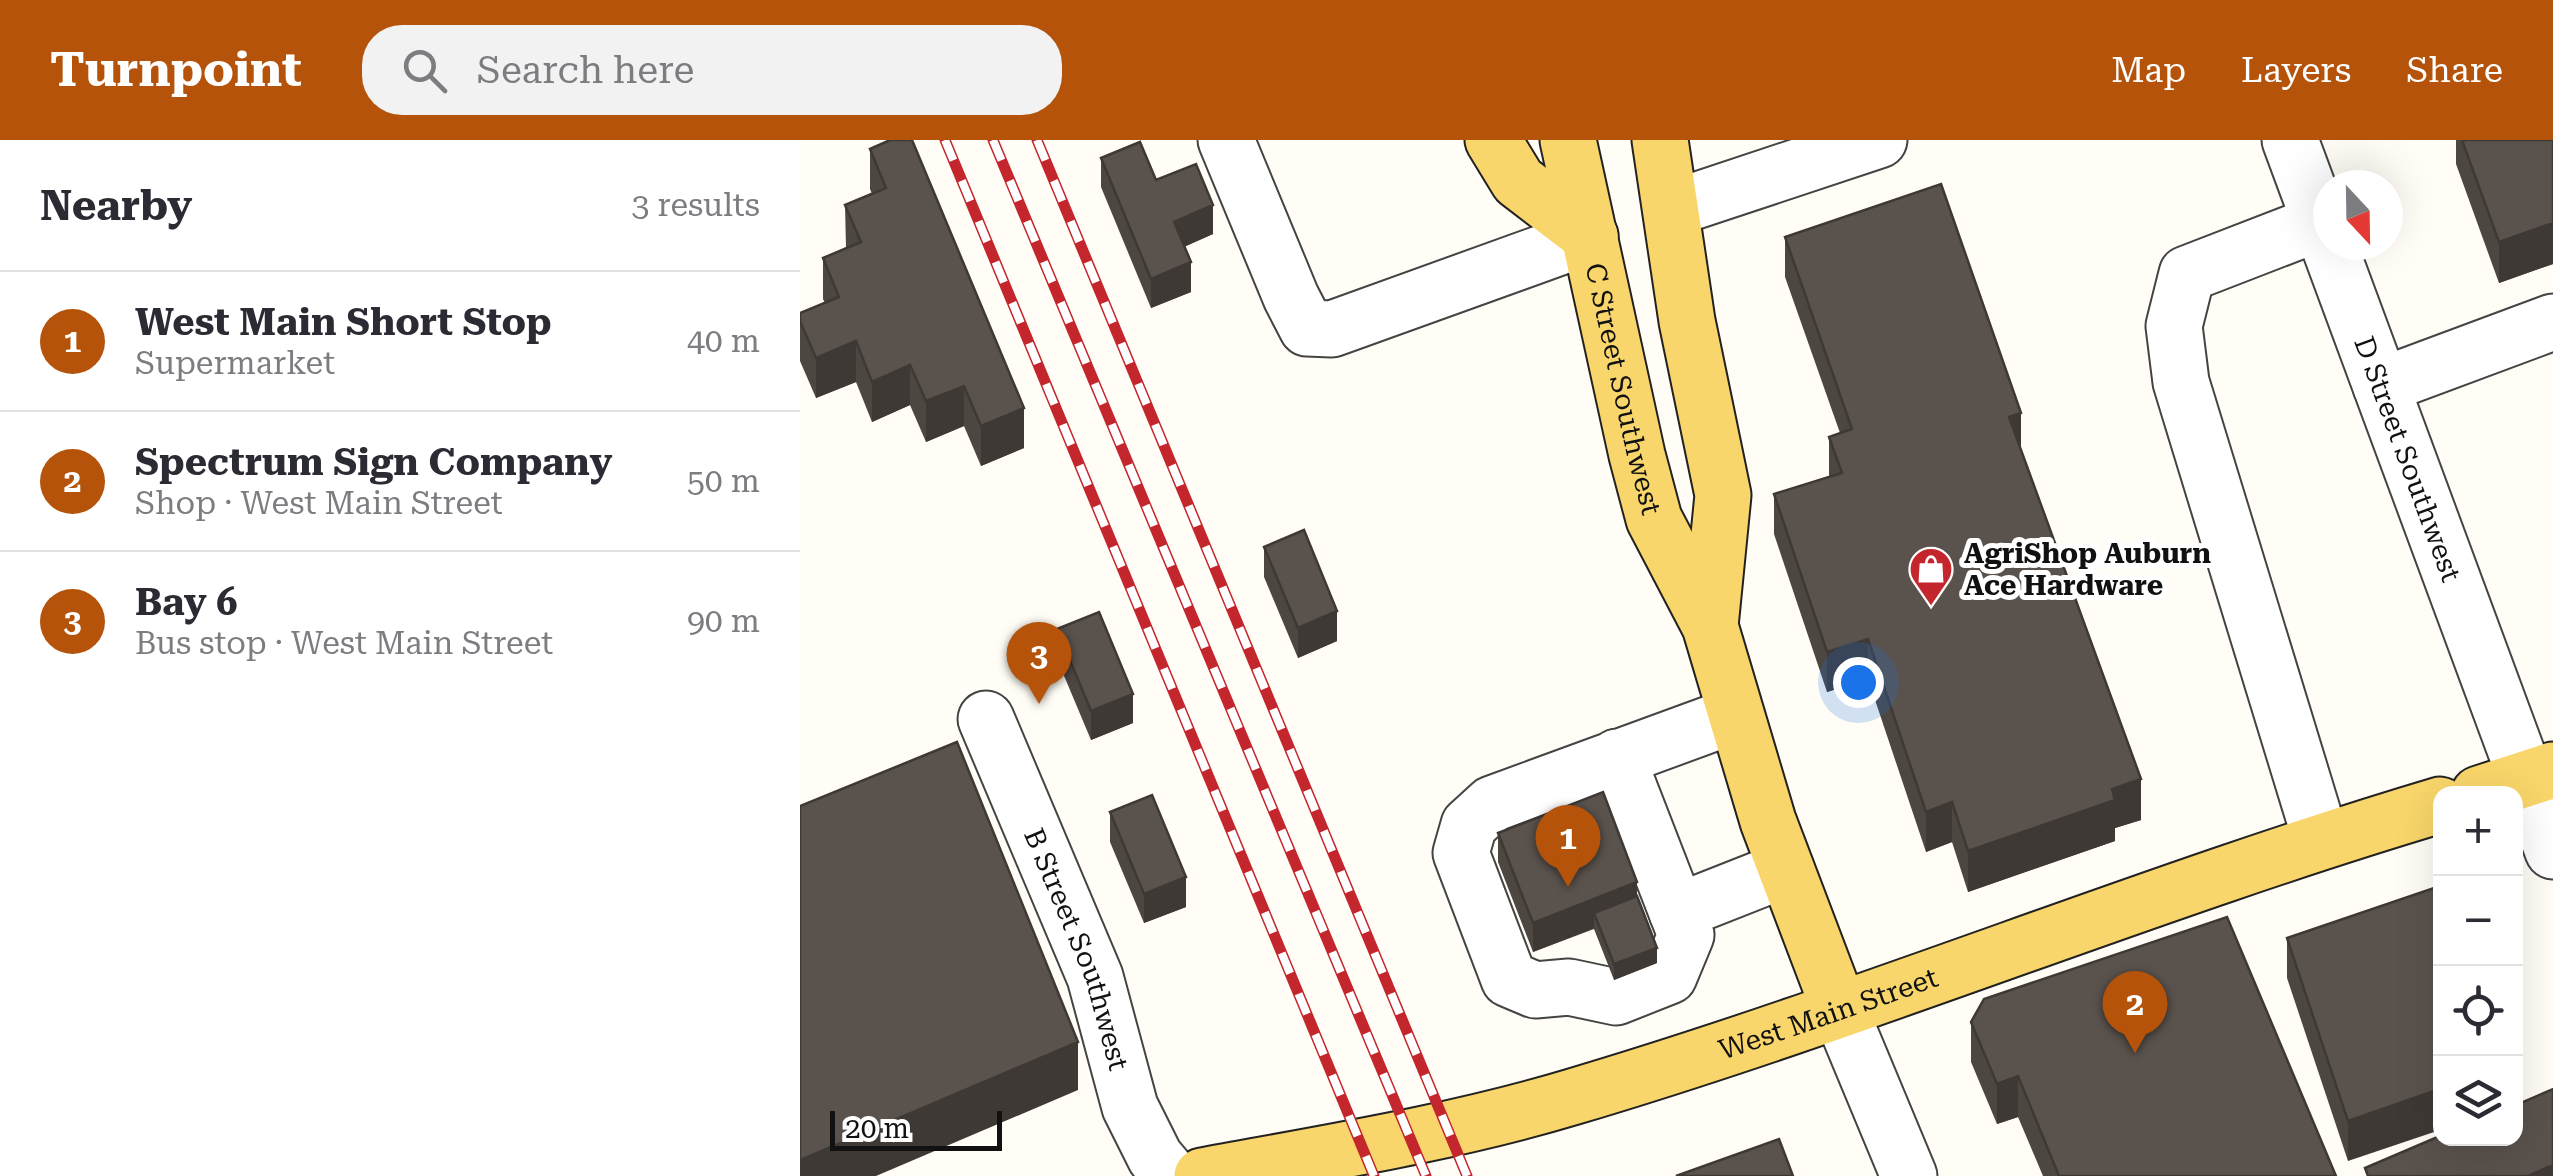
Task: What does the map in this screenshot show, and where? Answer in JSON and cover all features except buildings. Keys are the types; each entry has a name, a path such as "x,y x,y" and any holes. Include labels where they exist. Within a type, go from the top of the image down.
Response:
{"main road":[{"path":"1493,140 1518,180 1590,236"},
{"name":"C Street Southwest","path":"1568,140 1636,455 1654,519 1710,626 1786,869 1839,1008"},
{"name":"C Street Southwest","path":"1660,140 1686,321 1723,495 1710,626"},
{"name":"West Main Street","path":"1202,1176 1492,1120 1574,1097 2322,840 2433,807"}],"street":[{"path":"1226,140 1290,298 1307,328 1332,329 1590,236"},
{"name":"D Street Southwest","path":"2290,140 2313,205"},
{"path":"1672,209 1866,142"},
{"path":"2313,224 2186,274 2174,326 2182,382 2322,840"},
{"name":"D Street Southwest","path":"2333,260 2519,781 2553,851"},
{"path":"2381,386 2553,322"},
{"path":"1735,715 1492,804 1469,826 1460,853 1509,978 1535,990 1786,869"},
{"name":"B Street Southwest","path":"986,718 1095,977 1130,1107 1155,1157 1171,1176"},
{"path":"1617,758 1636,944"},
{"path":"1839,1008 1909,1176"}],"railway":[{"path":"945,140 1374,1176"},
{"path":"993,140 1426,1176"},
{"path":"1037,140 1467,1176"}],"place":[{"name":"AgriShop Auburn Ace Hardware","path":"1931,607"},
{"name":"Bay 6","path":"1039,704"},
{"name":"West Main Short Stop","path":"1568,887"},
{"name":"Spectrum Sign Company","path":"2135,1053"}]}
